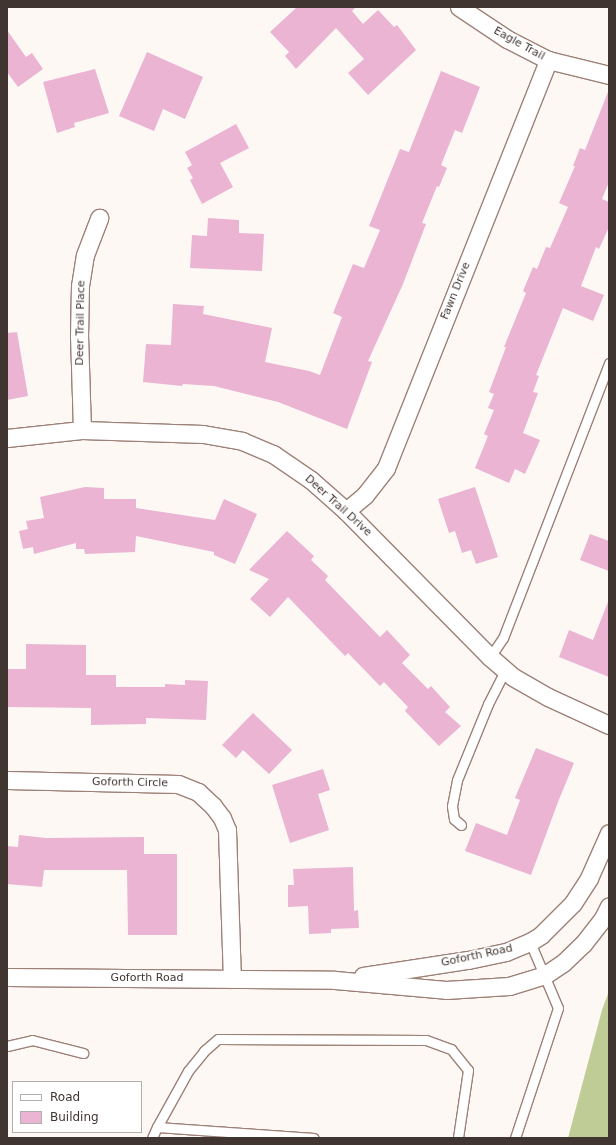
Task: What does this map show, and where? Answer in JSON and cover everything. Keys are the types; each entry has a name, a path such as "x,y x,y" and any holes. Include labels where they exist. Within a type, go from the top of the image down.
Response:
{"street":[{"name":"Eagle Trail","path":"458,7 506,39 548,60 609,75"},
{"name":"Fawn Drive","path":"346,511 364,495 386,468 548,60"},
{"name":"Deer Trail Place","path":"82,430 79,338 80,286 86,255 99,218"},
{"name":"Deer Trail Drive","path":"7,438 82,430 203,434 242,441 273,454 311,480 346,511 505,671 548,697 609,725"},
{"name":"Goforth Circle","path":"7,780 178,784 198,792 222,818 227,830 232,979"},
{"name":"Goforth Road","path":"335,980 468,960 506,952 530,942 541,935 574,903 589,878 609,833"},
{"name":"Goforth Road","path":"7,978 335,980 446,990 509,986 544,975 562,964 583,944 603,918 609,906"}],"lane":[{"path":"490,657 503,638 609,363"},
{"path":"461,825 454,819 452,806 457,780 488,704 505,671"},
{"path":"515,1138 558,1008 530,942"},
{"path":"152,1138 188,1070 204,1051 218,1039 426,1040 451,1049 468,1070 458,1138"},
{"path":"7,1046 32,1040 83,1053"},
{"path":"157,1127 314,1138"}],"green space":[{"path":"609,991 609,1138 568,1138 602,1010"}],"building":[{"path":"297,7 356,7 352,11 363,24 378,10 394,27 397,25 416,50 368,95 348,73 364,59 336,28 296,69 285,56 289,52 270,32"},
{"path":"7,30 26,57 32,53 43,69 18,87 7,72"},
{"path":"147,52 203,77 185,119 163,109 154,131 119,116"},
{"path":"95,69 109,113 74,123 75,127 57,133 43,82"},
{"path":"441,71 480,87 462,133 455,130 441,165 447,168 439,187 437,186 422,223 426,224 403,284 368,361 372,362 347,429 278,402 214,386 183,384 182,386 143,382 146,344 171,345 173,304 204,306 203,314 272,328 265,362 309,371 320,375 342,317 333,313 353,264 364,268 380,230 369,226 400,149 409,152"},
{"path":"608,92 609,182 602,199 609,202 609,227 599,249 596,247 581,286 604,295 593,321 563,308 536,375 539,376 533,392 538,393 523,433 540,440 525,474 515,469 509,483 475,468 488,436 484,434 494,410 488,408 494,394 489,392 506,347 504,347 526,293 523,291 533,267 537,269 546,247 550,248 568,207 559,203 575,166 573,166 580,148 585,150"},
{"path":"236,124 249,148 220,163 233,187 202,204 190,180 193,178 187,168 192,165 185,152"},
{"path":"208,218 239,220 239,233 264,234 262,271 190,268 192,235 207,236"},
{"path":"17,332 28,396 7,400 7,333"},
{"path":"85,487 104,488 104,499 136,499 136,508 215,520 224,499 257,514 235,564 214,555 214,552 136,536 135,552 85,554 84,549 76,549 76,543 34,554 33,547 23,549 19,531 28,529 26,521 44,518 40,497"},
{"path":"475,487 498,557 476,564 471,550 462,553 455,531 449,533 438,499"},
{"path":"287,531 314,556 311,560 328,576 325,580 380,637 387,630 410,655 402,663 428,689 431,686 450,707 445,712 461,726 439,746 405,711 408,707 384,682 380,686 348,653 345,656 288,597 270,617 250,599 269,579 249,570"},
{"path":"590,534 609,541 609,571 580,560"},
{"path":"608,602 609,677 559,657 569,630 593,640"},
{"path":"26,644 86,645 86,675 116,675 116,687 165,687 165,684 185,685 185,680 208,681 206,720 146,718 146,724 91,725 91,708 7,707 7,669 26,669"},
{"path":"253,713 292,750 269,774 243,750 236,758 222,745"},
{"path":"536,748 574,763 531,875 465,851 476,823 507,835 520,800 515,798"},
{"path":"323,769 330,790 318,794 329,830 290,843 272,785"},
{"path":"19,835 46,838 144,837 144,854 177,854 177,935 128,935 127,870 44,870 42,887 7,884 7,846 18,847"},
{"path":"353,867 354,911 358,910 359,928 331,929 331,933 309,934 308,906 288,907 288,885 294,885 293,869"}]}
